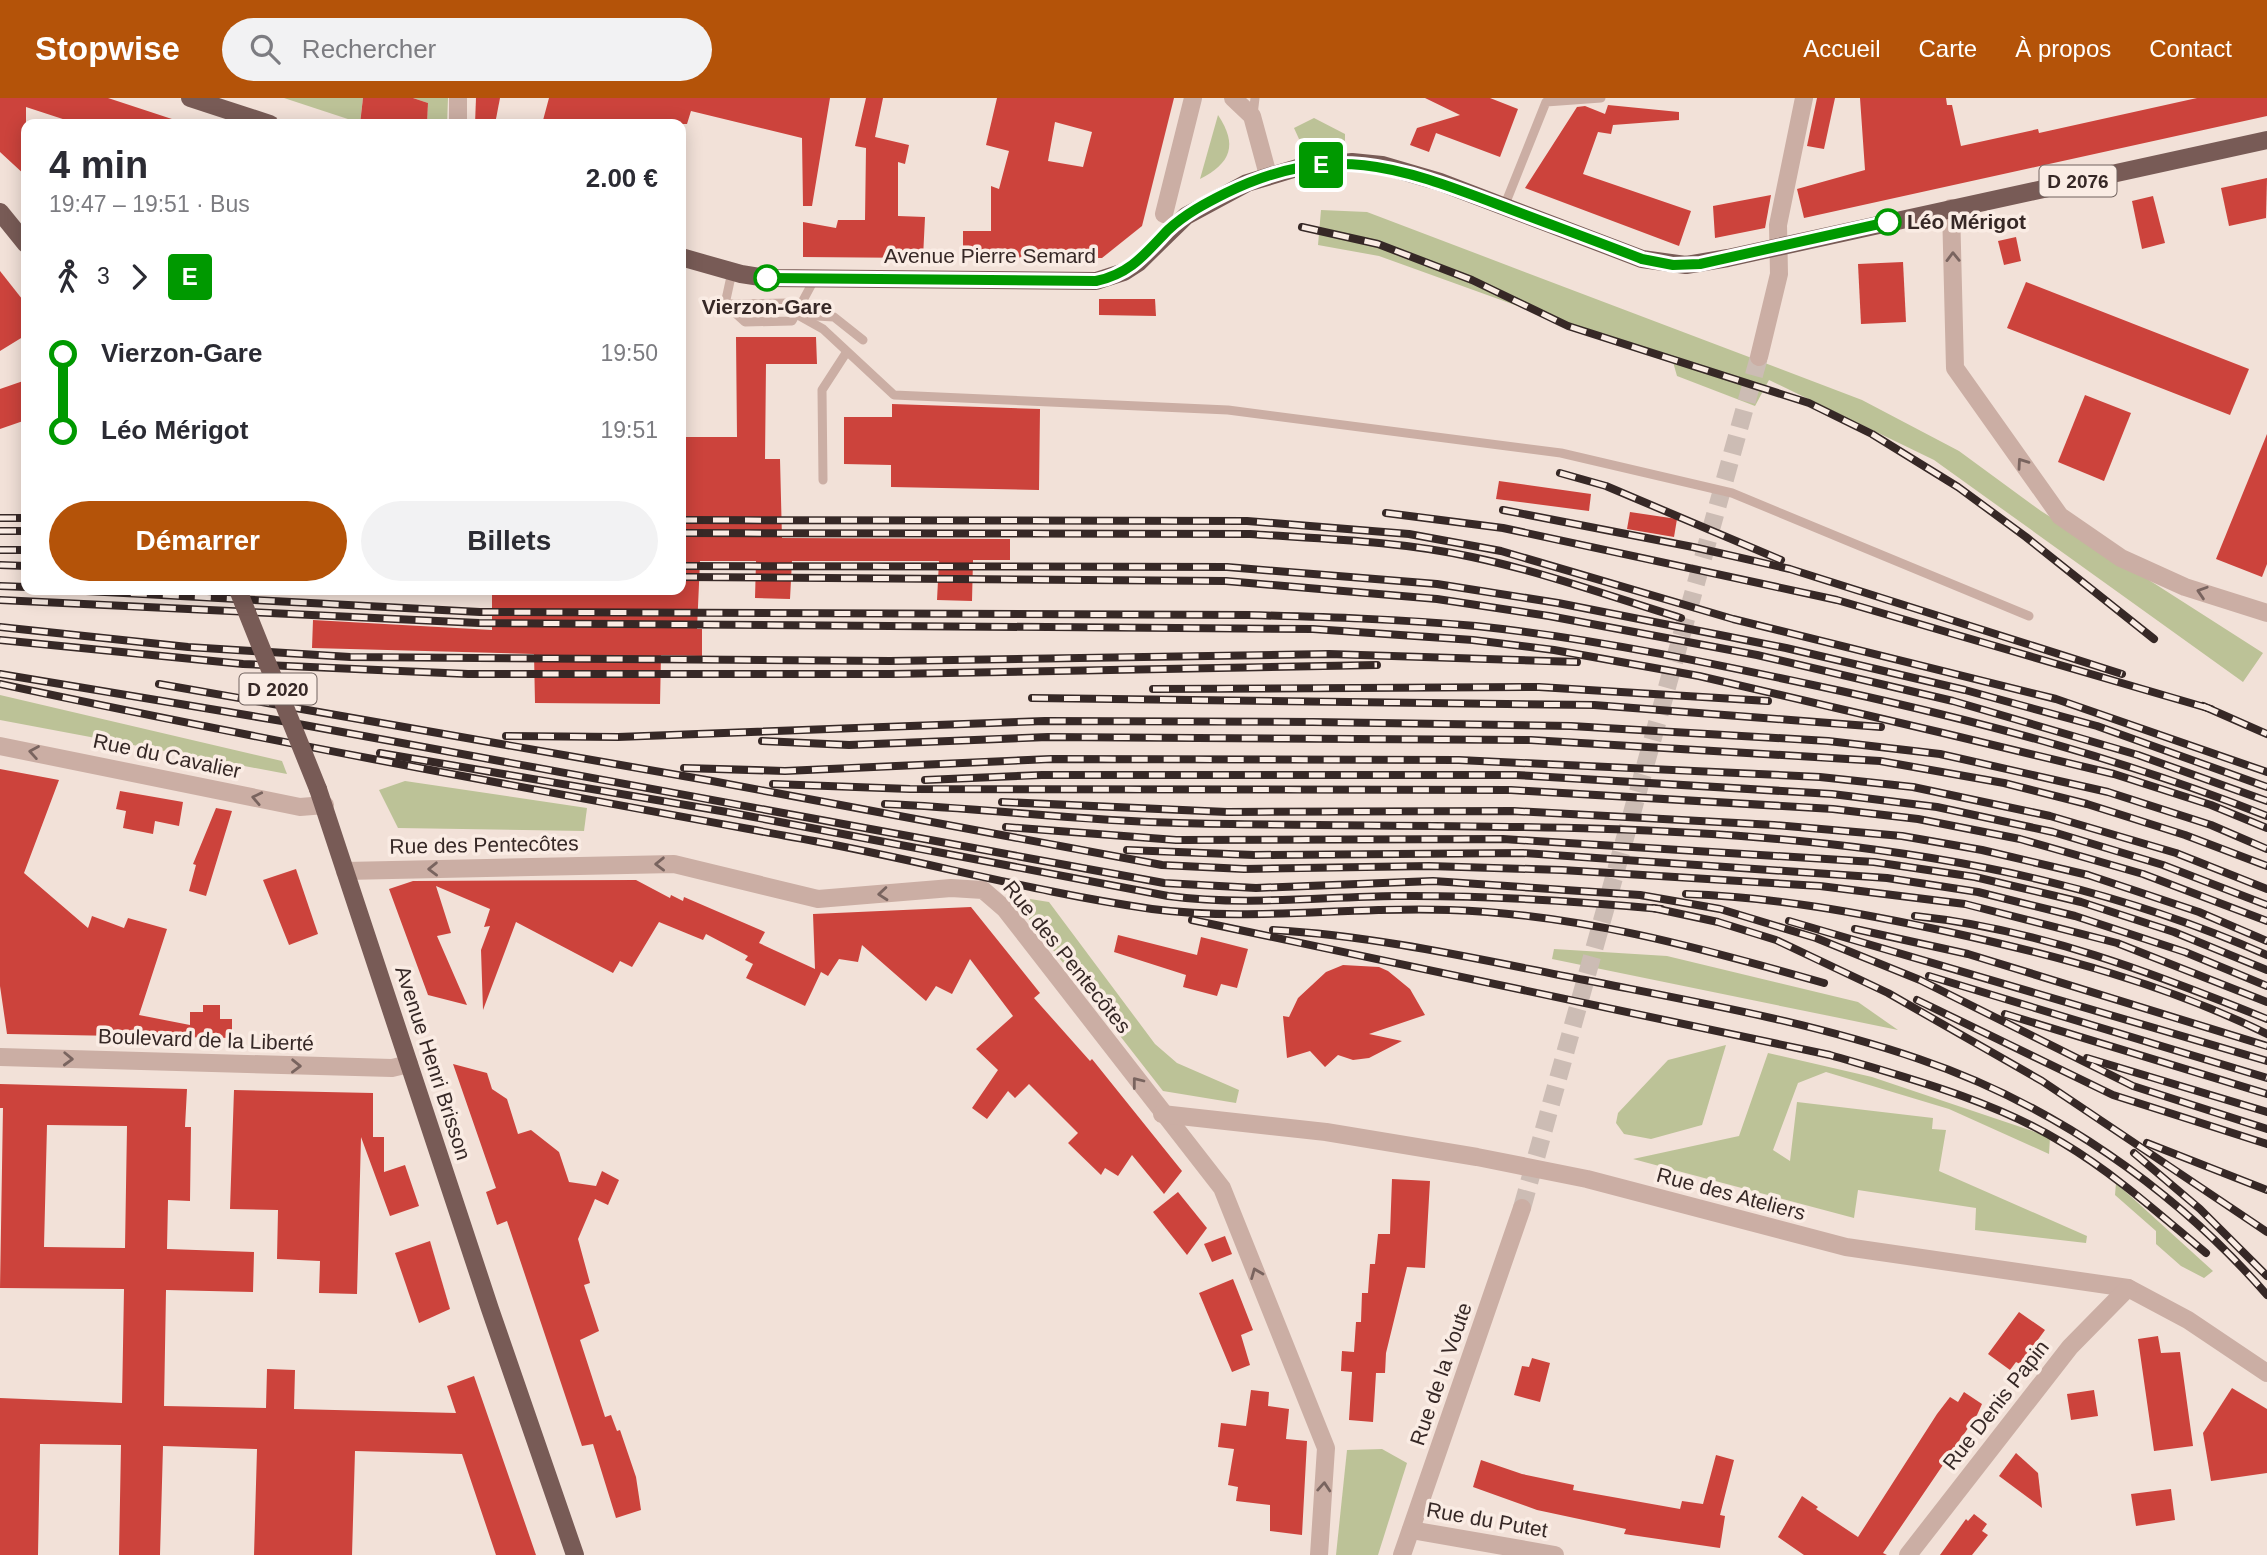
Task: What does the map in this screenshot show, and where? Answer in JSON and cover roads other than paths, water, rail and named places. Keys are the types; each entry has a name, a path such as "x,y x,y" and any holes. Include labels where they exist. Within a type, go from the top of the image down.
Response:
{"main road":[{"path":"190,98 255,119"},
{"name":"D 2076","path":"1268,175 1324,164 1352,162 1382,165 1440,182 1661,263 1700,264 2267,140"},
{"name":"Avenue Pierre Semard","path":"686,258 755,277 1080,281 1111,278 1138,262 1186,216 1225,193 1268,175"},
{"path":"0,212 21,238"},
{"name":"Avenue Henri Brisson","path":"240,595 321,797 575,1555"}],"street":[{"path":"458,98 458,119"},
{"path":"1164,214 1194,98"},
{"path":"1233,98 1252,116 1268,175"},
{"path":"1759,357 1779,274 1778,225 1804,98"},
{"path":"1951,208 1955,368 2060,516 2121,558 2185,587 2267,613"},
{"name":"Rue du Cavalier","path":"0,746 300,807 321,797"},
{"name":"Rue des Pentecôtes","path":"345,871 674,864 818,899 951,888 983,890 1004,909 1161,1114 1222,1188 1326,1448 1319,1555"},
{"name":"Boulevard de la Liberté","path":"0,1057 391,1069 409,1064"},
{"name":"Rue des Ateliers","path":"1161,1114 1326,1132 1477,1157 1587,1179 1846,1247 2128,1288 2188,1320 2267,1373"},
{"name":"Rue de la Voute","path":"1402,1555 1522,1208"},
{"name":"Rue Denis Papin","path":"1908,1555 2070,1347 2128,1288"},
{"name":"Rue du Putet","path":"1411,1530 1555,1555"}],"lane":[{"path":"1252,116 1255,98"},
{"path":"1504,207 1546,102 1601,98"},
{"path":"725,304 732,272"},
{"path":"725,304 745,322 792,321 798,315 815,278"},
{"path":"725,304 788,303 798,315 822,329 894,395 1228,410 1561,453 1732,493 2029,615"},
{"path":"798,315 834,317 863,340"},
{"path":"823,480 822,390 846,353"}],"tunnel":[{"path":"1522,1208 1759,357"}],"railway":[{"path":"1302,227 1378,244 1472,280 1568,326 1809,403 1872,434 1958,487 2026,537 2154,639"},
{"path":"1560,473 1606,486 1781,560"},
{"path":"1503,510 1790,569 2122,674"},
{"path":"1386,513 1503,528 1837,600 2211,709"},
{"path":"0,518 21,518"},
{"path":"686,520 1247,521 1409,534 1501,551 1733,619 2056,699 2267,772"},
{"path":"0,531 21,531"},
{"path":"686,533 1250,534 1362,541 1417,547 1499,563 1681,618"},
{"path":"0,550 21,550"},
{"path":"0,565 21,566"},
{"path":"686,566 1227,567 1437,584 1558,603 1786,648 1965,690 2097,726 2267,787"},
{"path":"686,577 1226,581 1437,599 1549,616 1757,655 1953,701 2138,755 2267,801"},
{"path":"0,586 21,587"},
{"path":"161,595 480,612 1248,615 1476,626 1659,654 1895,703 2110,761 2267,816"},
{"path":"0,600 479,623 1313,629 1473,640 1554,650 1699,676 1943,733 2114,774 2211,805 2267,828"},
{"path":"0,627 188,647 350,657 890,661 1329,654 1577,662"},
{"path":"0,640 243,664 468,674 891,674 1377,665"},
{"path":"0,674 282,721 1164,883 1256,888 1433,881 1640,895 1720,909 1816,938 1920,980 2133,1086 2267,1129"},
{"path":"0,684 305,746 856,849 1025,886 1152,909 1226,914 1413,909 1545,918 1639,935 1824,983"},
{"path":"159,684 712,781 1162,865 1244,869 1429,866 1562,870 1820,886 1965,904 2117,943 2267,1002"},
{"path":"1153,689 1539,687 1768,701"},
{"path":"1032,698 1594,705 1881,727"},
{"path":"2203,706 2267,734"},
{"path":"506,736 618,737 1045,721 1313,722 1571,726 1828,741 1940,754 2108,792 2211,825 2267,849"},
{"path":"762,741 849,745 1048,737 1531,740 1880,761 2004,783 2087,804 2185,835 2267,866"},
{"path":"380,753 727,812 1168,896 1253,901 1462,896 1661,909"},
{"path":"684,768 785,771 1051,759 1459,760 1820,777 1913,787 2050,816 2176,853 2267,889"},
{"path":"925,780 1042,775 1516,775 1832,794 1937,807 2053,832 2163,865 2267,905"},
{"path":"773,784 910,789 1511,790 1833,809 1918,819 2020,839 2143,874 2267,921"},
{"path":"1002,802 1227,812 1514,811 1774,825 1902,836 1982,850 2088,875 2199,912 2267,941"},
{"path":"885,804 1142,822 1594,829 1732,835 1868,849 2003,872 2137,906 2267,955"},
{"path":"1006,827 1176,840 1503,839 1874,862 1975,877 2081,902 2174,932 2267,970"},
{"path":"1127,850 1254,855 1523,853 1887,878 1978,892 2075,916 2185,952 2267,986"},
{"path":"1686,894 1818,907 1990,941 2151,986 2229,1016 2267,1034"},
{"path":"1653,908 1718,922 1776,940 1888,993 2042,1081 2267,1232"},
{"path":"1915,916 1961,922 2050,942 2181,985 2267,1019"},
{"path":"1192,920 1830,1055 1920,1082 2008,1114 2063,1143 2119,1181 2206,1253"},
{"path":"1789,921 2267,1061"},
{"path":"1855,929 1968,954 2267,1046"},
{"path":"1273,930 1390,943 1669,996 1837,1034 1919,1059 2017,1100 2108,1154 2193,1220 2267,1295"},
{"path":"1929,976 2267,1078"},
{"path":"1917,1000 2113,1095 2267,1144"},
{"path":"2005,1014 2267,1094"},
{"path":"2087,1058 2267,1112"},
{"path":"2147,1143 2267,1190"},
{"path":"2134,1153 2200,1209 2267,1276"}],"place":[{"name":"Léo Mérigot","path":"1888,222"},
{"name":"Vierzon-Gare","path":"767,278"}]}
